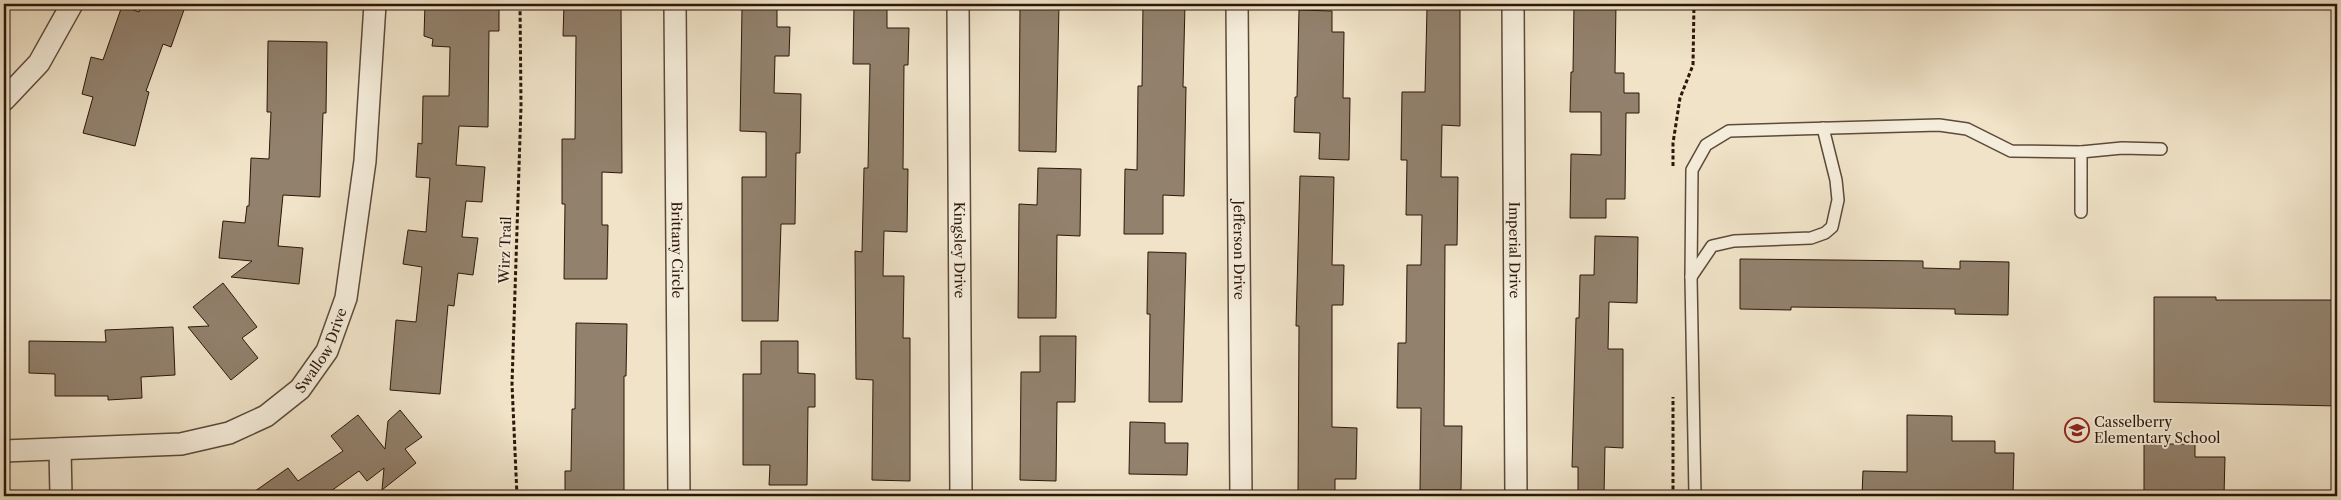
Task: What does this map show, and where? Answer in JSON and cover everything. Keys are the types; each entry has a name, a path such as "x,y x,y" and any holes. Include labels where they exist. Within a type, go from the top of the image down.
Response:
{"street":[{"path":"4,100 40,63 72,4"},
{"name":"Swallow Drive","path":"4,451 181,444 230,433 266,416 300,389 327,351 346,298 365,161 375,4"},
{"name":"Brittany Circle","path":"675,4 679,496"},
{"name":"Kingsley Drive","path":"958,4 961,496"},
{"name":"Jefferson Drive","path":"1237,4 1241,496"},
{"name":"Imperial Drive","path":"1513,4 1516,496"},
{"path":"60,450 61,496"}],"lane":[{"path":"1695,496 1691,277 1692,170 1706,145 1729,131 1939,125 1968,129 2011,151 2081,152 2122,148 2162,149"},
{"path":"1691,277 1712,246 1734,241 1811,238 1825,233 1832,227 1838,200 1836,180 1823,128"},
{"path":"2081,152 2081,212"}],"path":[{"name":"Wirz Trail","path":"517,496 512,384 521,106 520,4"}],"building":[{"path":"142,4 186,4 171,47 163,44 146,91 149,92 135,146 83,133 93,97 82,94 91,57 103,60 122,6 139,12"},
{"path":"425,4 499,4 499,31 489,31 488,127 459,126 456,165 485,167 482,202 466,201 462,237 478,238 473,275 458,273 454,306 448,305 440,394 390,390 396,320 416,322 422,267 403,264 408,230 426,232 430,178 416,177 418,143 422,144 423,96 449,96 450,47 432,46 433,39 424,36"},
{"path":"564,4 621,4 622,173 602,172 602,225 608,225 607,279 564,279 565,204 562,204 562,139 575,139 576,36 563,36"},
{"path":"1020,4 1059,4 1056,152 1019,151"},
{"path":"1143,4 1185,4 1183,87 1186,87 1184,196 1163,195 1163,234 1124,234 1125,169 1137,170 1138,86 1142,86"},
{"path":"1574,4 1616,4 1615,73 1624,73 1624,93 1639,93 1639,113 1626,113 1625,199 1606,199 1606,218 1570,218 1571,154 1601,155 1601,112 1570,112 1571,72 1573,72"},
{"path":"854,5 887,6 887,28 909,28 908,65 904,65 903,169 908,169 907,232 884,231 883,276 904,276 903,338 910,338 910,481 872,480 873,380 856,379 855,251 862,252 864,168 868,168 870,64 853,64"},
{"path":"742,8 777,9 777,27 790,27 789,56 775,56 774,93 801,94 800,153 796,153 795,224 781,224 778,321 742,321 742,177 766,177 766,132 740,131"},
{"path":"1427,8 1460,9 1460,126 1442,125 1441,177 1458,177 1457,245 1445,245 1444,426 1462,426 1461,490 1420,490 1421,408 1397,408 1398,343 1406,343 1407,265 1421,265 1422,215 1406,215 1407,160 1401,160 1402,92 1425,92"},
{"path":"1299,10 1332,11 1332,32 1344,32 1343,98 1350,98 1349,160 1319,159 1320,133 1294,132 1295,97 1297,97"},
{"path":"268,41 327,42 326,113 323,113 320,197 283,195 278,246 303,248 299,284 231,277 252,261 219,258 223,221 245,223 247,206 249,206 251,158 269,159 271,112 267,112"},
{"path":"1038,168 1081,169 1080,236 1057,235 1056,318 1018,318 1019,204 1037,205"},
{"path":"1300,176 1334,177 1332,265 1344,265 1343,305 1332,305 1332,427 1357,428 1356,479 1335,479 1335,495 1298,494 1299,326 1296,326"},
{"path":"1595,236 1638,237 1637,303 1609,302 1608,349 1623,349 1623,448 1605,447 1604,496 1578,496 1578,467 1572,467 1576,318 1579,318 1580,275 1594,275"},
{"path":"1148,252 1186,253 1182,402 1149,402 1150,314 1147,314"},
{"path":"1740,259 1923,261 1923,268 1960,269 1960,261 2009,262 2008,315 1955,314 1955,309 1791,307 1791,310 1740,309"},
{"path":"223,283 257,327 242,338 258,358 231,380 188,327 209,326 193,307"},
{"path":"2154,297 2216,297 2216,300 2337,300 2337,406 2154,402"},
{"path":"576,323 627,324 626,376 624,376 624,496 565,496 565,471 571,471 572,409 575,409"},
{"path":"173,327 175,375 141,377 142,398 108,400 108,396 55,396 55,374 29,373 29,341 106,342 105,330"},
{"path":"1040,336 1076,336 1075,402 1057,402 1056,481 1020,480 1021,372 1040,372"},
{"path":"761,341 798,341 798,373 815,374 815,407 808,407 807,485 769,485 770,465 743,465 743,374 761,374"},
{"path":"400,410 422,437 405,449 416,463 382,490 384,468 367,481 359,471 324,496 248,496 288,468 298,481 343,451 331,436 358,415 385,449 388,421"},
{"path":"1907,415 1952,416 1952,441 1995,441 1995,453 2014,453 2013,496 1862,496 1863,471 1907,472"},
{"path":"1130,422 1165,423 1165,443 1188,443 1187,475 1129,474"},
{"path":"2144,444 2195,444 2195,457 2225,457 2224,496 2144,496"}],"place":[{"name":"Casselberry Elementary School","path":"2077,430"}]}
